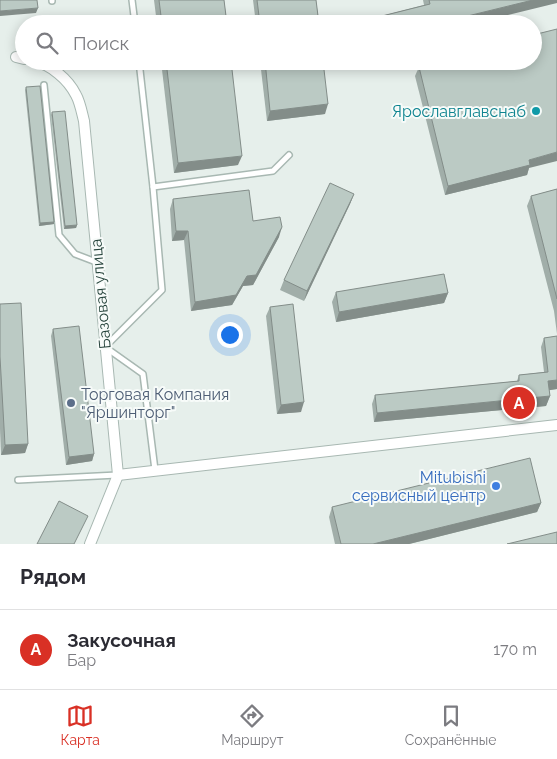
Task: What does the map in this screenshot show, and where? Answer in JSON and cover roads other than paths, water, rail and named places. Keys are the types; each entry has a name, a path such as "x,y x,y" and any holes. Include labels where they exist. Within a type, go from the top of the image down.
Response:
{"street":[{"name":"Базовая улица","path":"52,70 63,77 76,95 84,121 96,262 118,474 90,544"},
{"path":"118,474 557,425"}],"lane":[{"path":"132,0 134,15"},
{"path":"140,70 162,290 105,347 144,374 155,470"},
{"path":"44,85 59,235 75,254 96,262"},
{"path":"153,187 273,171 290,155"},
{"path":"18,480 118,474"}],"place":[{"name":"Ярославглавснаб","path":"536,111"},
{"name":"Торговая Компания \"Яршинторг\"","path":"71,403"},
{"name":"Закусочная","path":"519,403"},
{"name":"Mitubishi сервисный центр","path":"496,486"}]}
